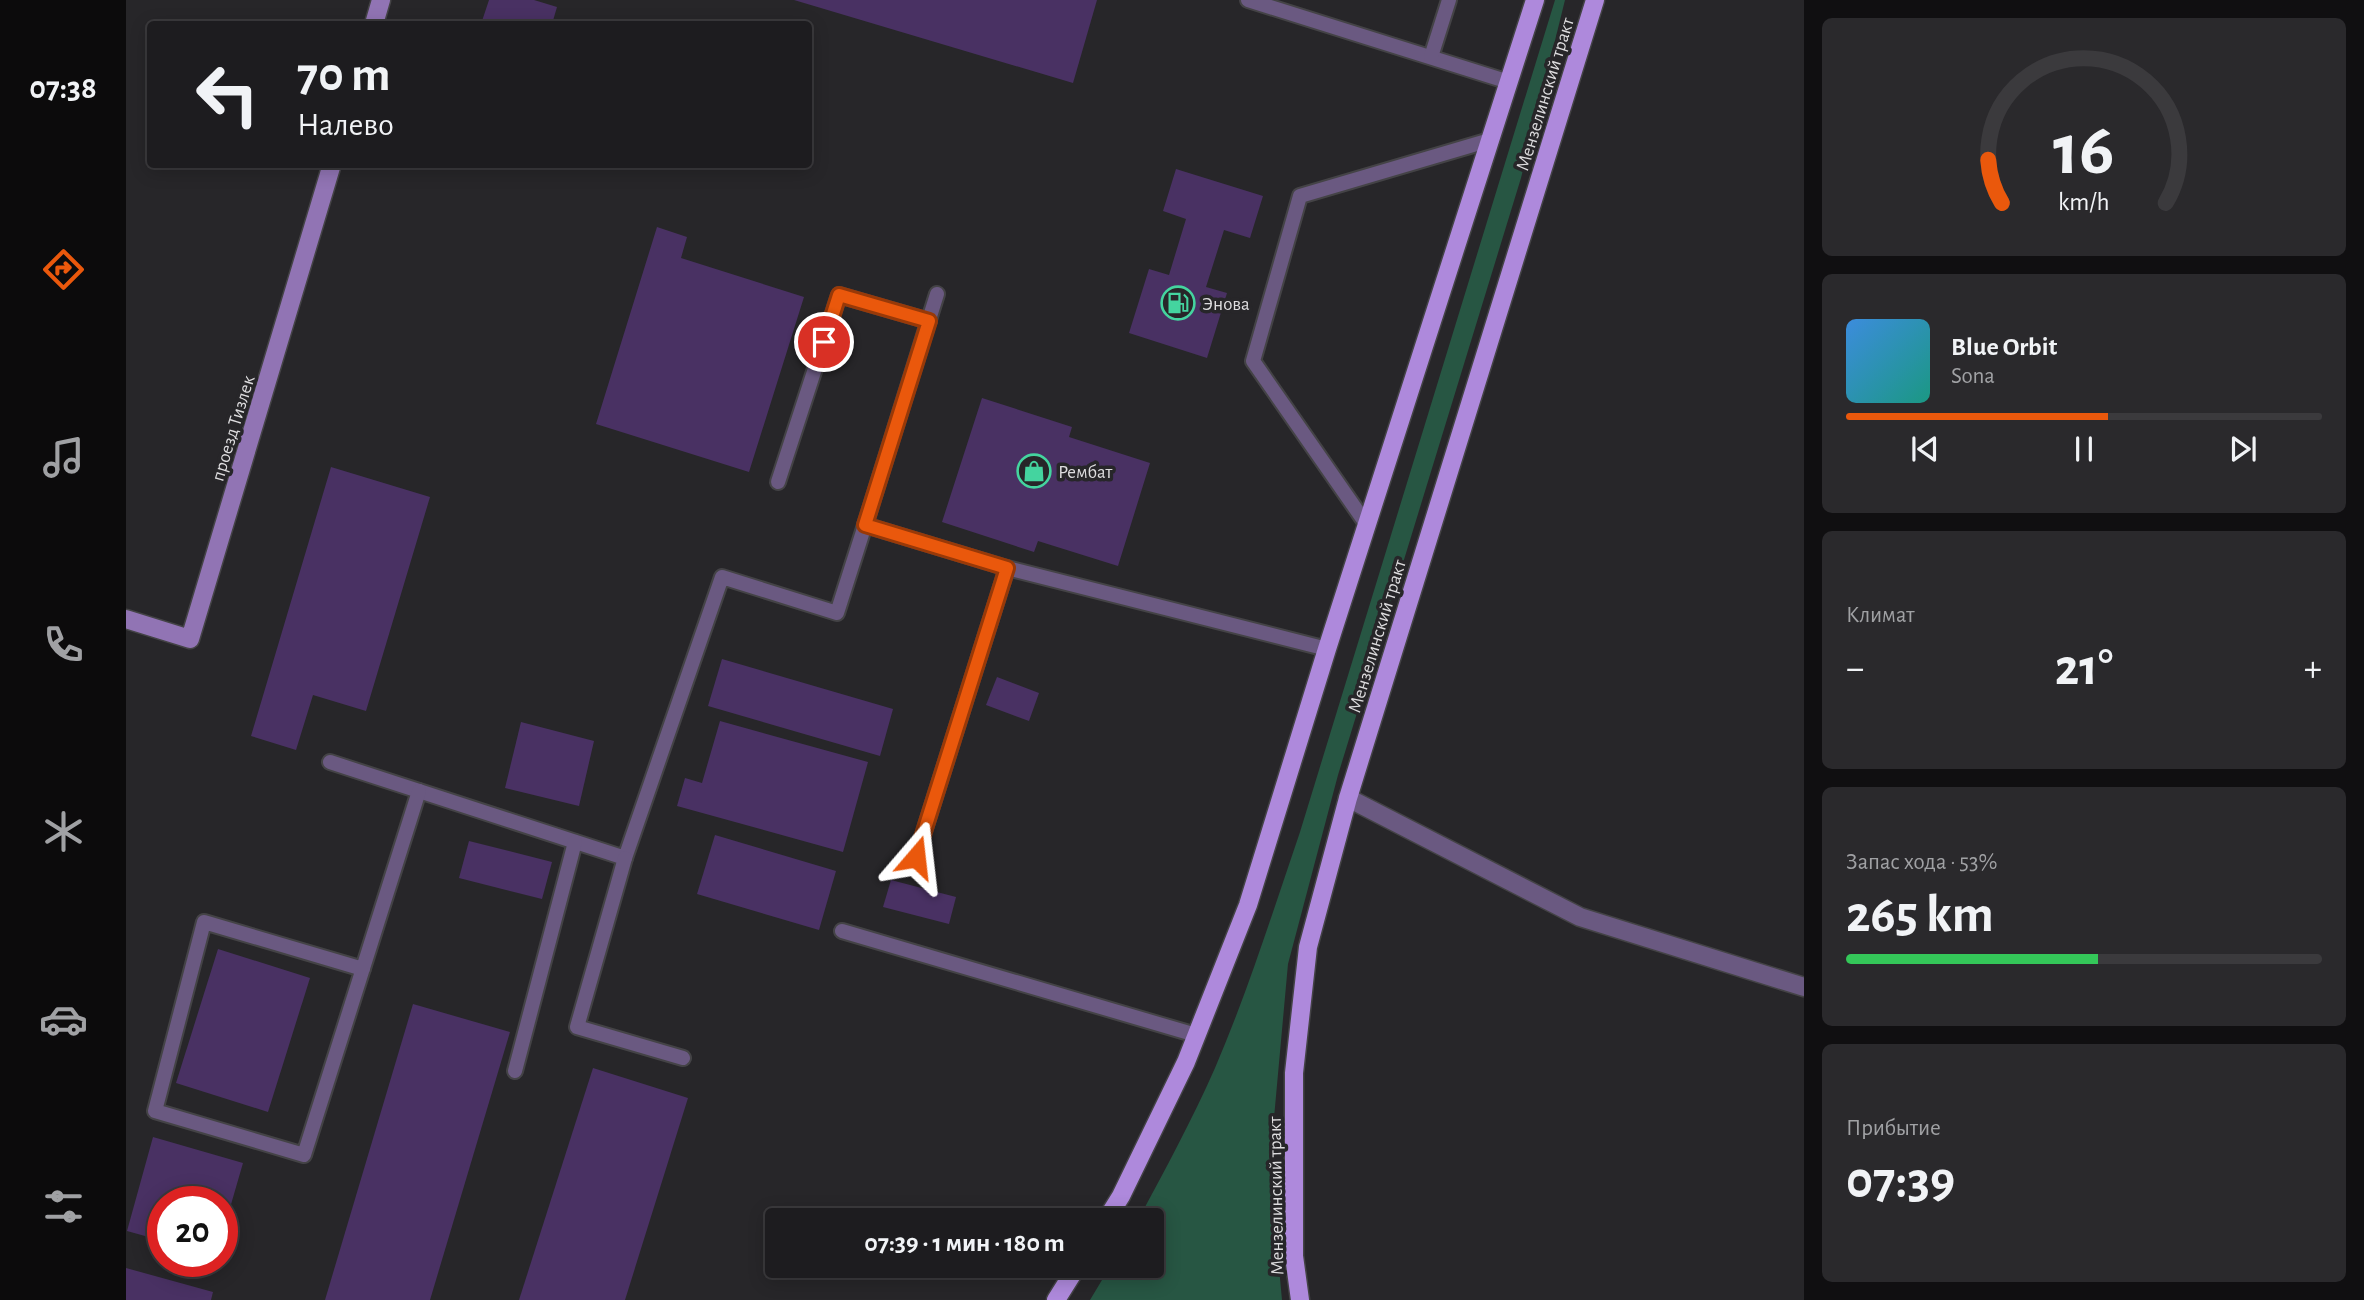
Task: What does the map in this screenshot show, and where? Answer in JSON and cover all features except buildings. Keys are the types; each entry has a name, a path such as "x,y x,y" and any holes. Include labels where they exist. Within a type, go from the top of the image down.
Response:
{"main road":[{"name":"Мензелинский тракт","path":"1113,1208 1133,1171 1196,1035 1248,905 1535,0"},
{"name":"Мензелинский тракт","path":"1300,1300 1294,1256 1294,1073 1308,947 1348,798 1595,0"},
{"path":"1056,1300 1069,1278"}],"street":[{"path":"375,21 381,0"},
{"name":"проезд Тизлек","path":"126,619 190,639 331,168"},
{"path":"1348,798 1580,917 1804,987"}],"lane":[{"path":"1248,0 1509,82"},
{"path":"1431,57 1449,0"},
{"path":"1367,525 1253,361 1300,196 1490,140"},
{"path":"683,1058 577,1027 625,858 722,577 837,614 937,294"},
{"path":"778,482 839,295 929,321"},
{"path":"865,525 1007,568 1327,649"},
{"path":"916,857 1007,568"},
{"path":"330,762 625,858"},
{"path":"363,969 204,922 155,1111 304,1155 363,969 419,791"},
{"path":"515,1071 575,842"},
{"path":"842,932 1196,1035"}],"green space":[{"path":"1555,0 1565,0 1521,178 1338,775 1288,964 1273,1129 1274,1213 1282,1300 1090,1300 1103,1278 1164,1278 1164,1208 1144,1208 1215,1068 1300,832"}],"place":[{"name":"Энова","path":"1178,303"},
{"name":"Рембат","path":"1034,471"}],"route":[{"path":"824,342 839,295 929,321 865,525 1007,568 916,857"}]}
